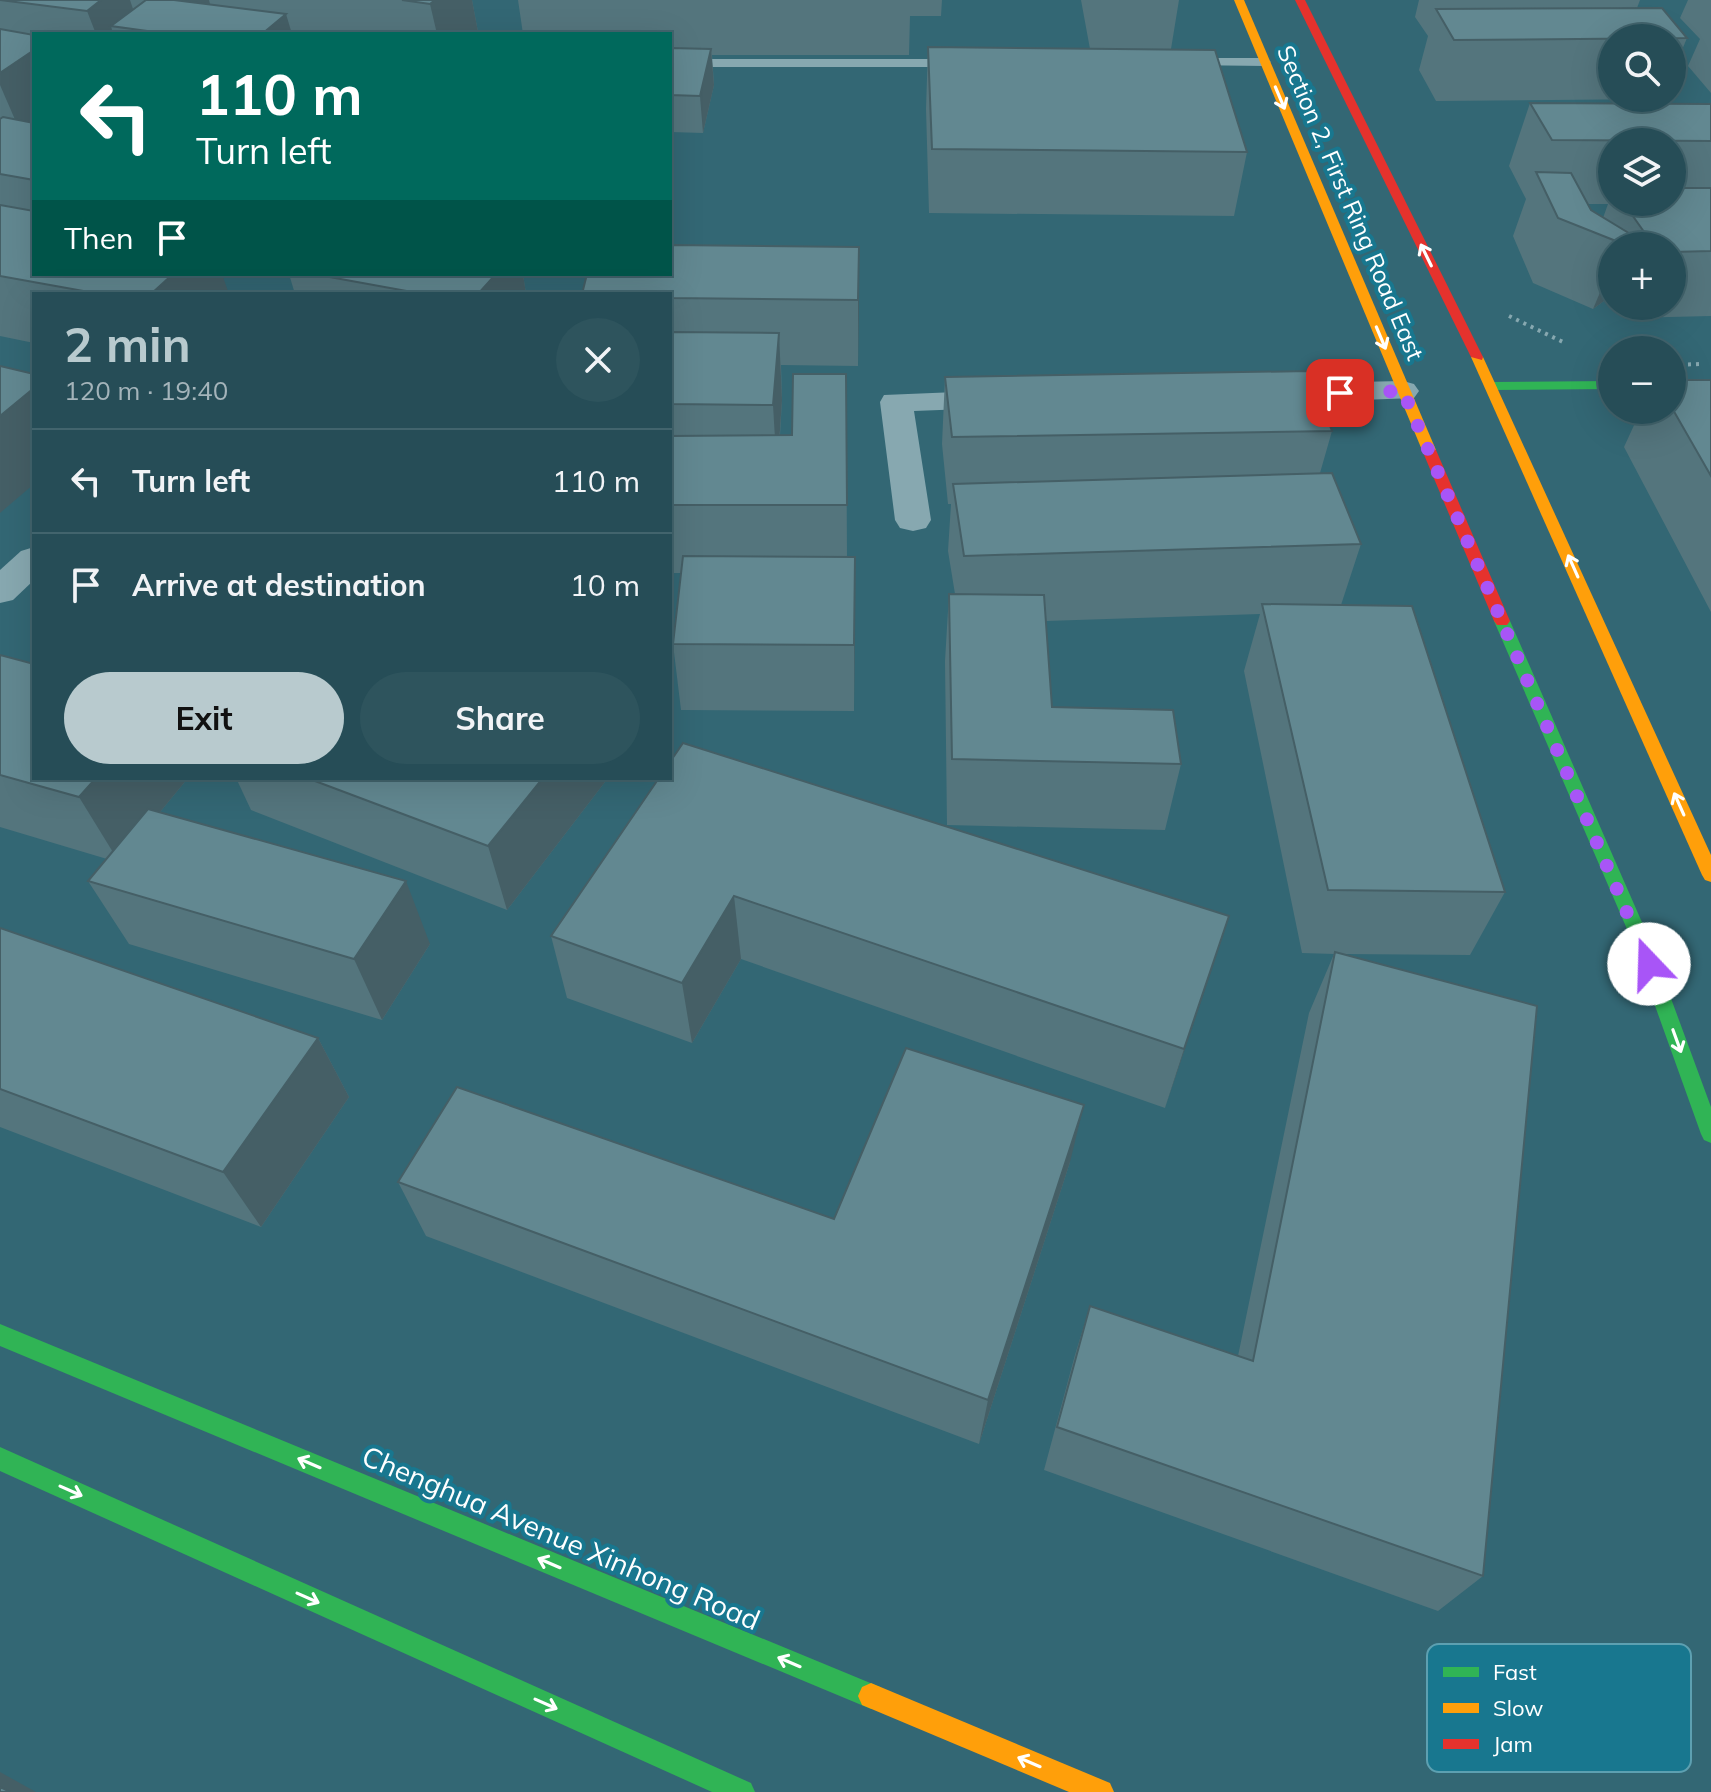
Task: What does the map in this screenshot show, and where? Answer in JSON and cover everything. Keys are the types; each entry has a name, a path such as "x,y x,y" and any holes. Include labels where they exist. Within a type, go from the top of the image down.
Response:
{"main road":[{"name":"Section 2, First Ring Road East","path":"1239,0 1403,391 1639,936 1711,1134"},
{"name":"Section 2, First Ring Road East","path":"1300,0 1492,386 1711,875"},
{"path":"1492,386 1598,385"},
{"name":"Chenghua Avenue Xinhong Road","path":"0,1335 1101,1792"},
{"path":"0,1459 742,1792"}],"street":[{"path":"1229,395 1403,391"},
{"path":"913,520 896,402 1038,399"},
{"path":"0,591 32,561"}],"lane":[{"path":"1171,62 1265,62"},
{"path":"672,63 968,63"}],"path":[{"path":"1505,311 1513,319 1567,344"},
{"path":"1686,364 1700,364"}],"building":[{"path":"0,0 101,0 87,11"},
{"path":"146,0 174,0 286,14 264,32 154,32 111,26"},
{"path":"402,0 435,0 430,4"},
{"path":"1662,8 1675,24 1598,24 1598,39 1454,40 1436,9"},
{"path":"0,29 32,35 32,51 0,73"},
{"path":"928,47 1215,50 1247,152 932,149"},
{"path":"672,48 711,49 700,96 672,95"},
{"path":"1530,103 1598,103 1598,112 1686,112 1686,104 1711,104 1711,141 1686,141 1686,128 1598,128 1598,140 1552,140"},
{"path":"0,119 32,123 32,180 0,174"},
{"path":"1536,172 1571,173 1591,210 1627,232 1598,234 1558,218"},
{"path":"1686,188 1711,188 1711,251 1686,252 1686,232 1644,232 1633,216 1686,216"},
{"path":"0,205 32,211 32,276 171,276 153,292 89,292 0,276"},
{"path":"672,245 859,247 858,300 672,298 672,292 582,292 586,276 672,276"},
{"path":"324,276 494,276 480,292 412,292"},
{"path":"672,332 779,333 773,405 672,404"},
{"path":"0,366 32,374 32,390 0,416"},
{"path":"1309,371 1332,431 952,437 945,377"},
{"path":"793,374 846,374 847,505 672,505 672,436 792,435"},
{"path":"1686,380 1711,380 1711,476 1681,424 1686,424"},
{"path":"1332,473 1361,544 964,556 953,484"},
{"path":"683,556 855,557 854,645 673,644"},
{"path":"949,594 1044,595 1052,707 1173,710 1181,764 952,759"},
{"path":"1262,604 1412,606 1505,892 1328,890"},
{"path":"0,655 32,663 32,780 94,780 79,797 0,775"},
{"path":"683,743 1229,916 1184,1049 734,896 682,983 551,936 658,780 672,780 672,759"},
{"path":"312,780 541,780 488,846"},
{"path":"148,809 406,881 354,959 88,881"},
{"path":"0,928 318,1038 223,1172 0,1089"},
{"path":"1335,952 1537,1006 1483,1576 1057,1427 1090,1306 1253,1361"},
{"path":"906,1048 1084,1105 988,1400 398,1182 457,1087 834,1219"}],"traffic: fast":[{"path":"1492,386 1598,385"},
{"path":"1502,621 1639,936 1711,1134"},
{"path":"0,1335 871,1696"},
{"path":"0,1459 742,1792"}],"traffic: slow":[{"path":"1239,0 1429,450"},
{"path":"1477,357 1711,875"},
{"path":"871,1696 1101,1792"}],"traffic: jam":[{"path":"1300,0 1477,357"},
{"path":"1429,450 1502,621"}],"route":[{"path":"1340,393 1403,391 1649,964"}]}
